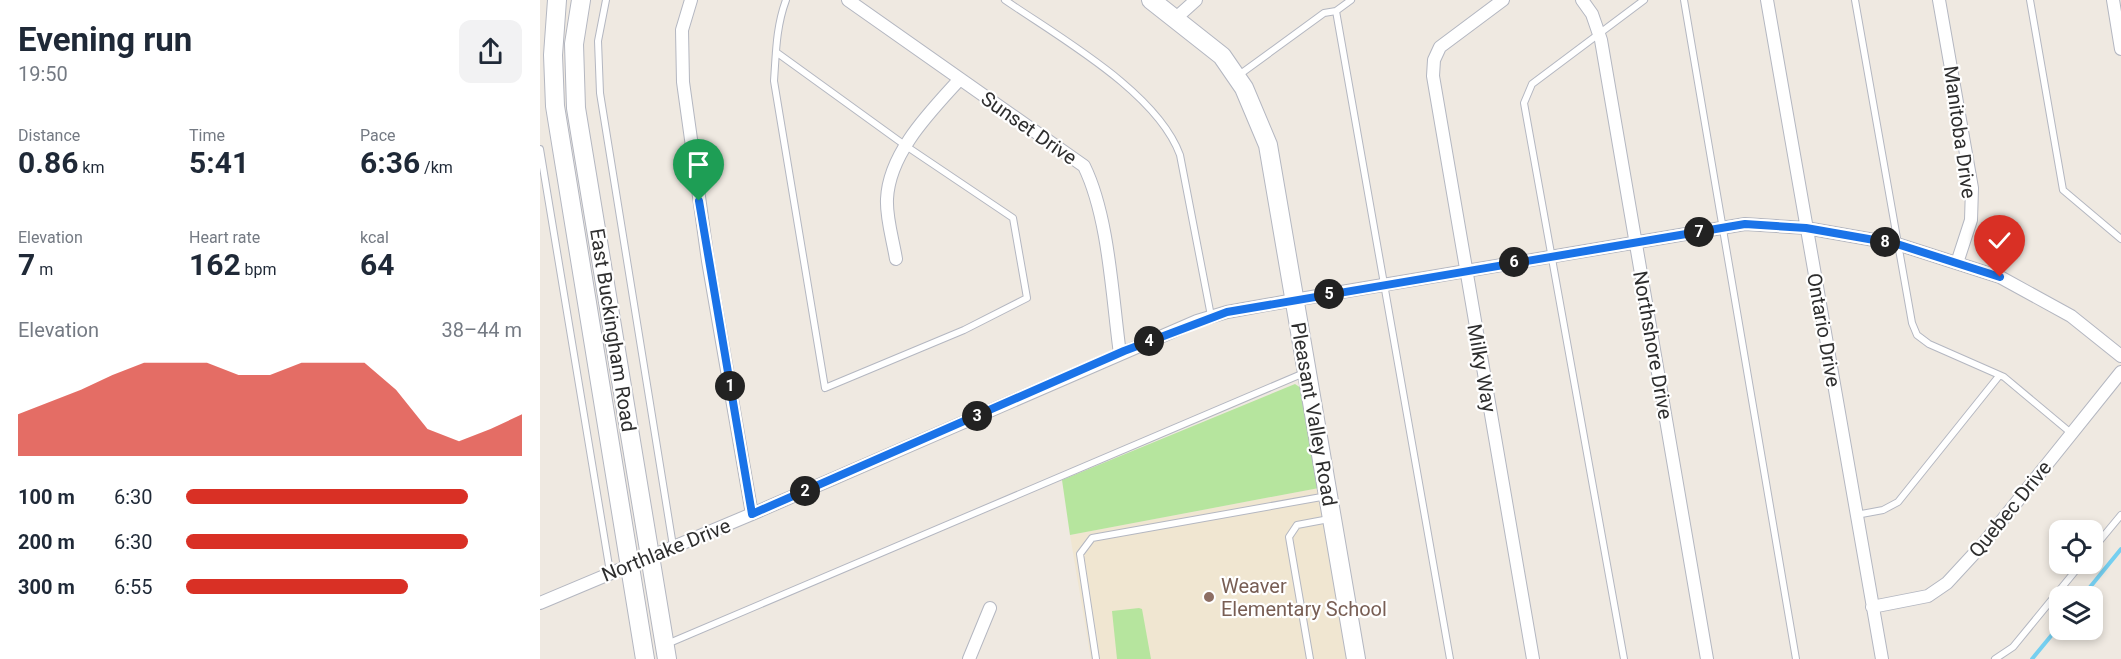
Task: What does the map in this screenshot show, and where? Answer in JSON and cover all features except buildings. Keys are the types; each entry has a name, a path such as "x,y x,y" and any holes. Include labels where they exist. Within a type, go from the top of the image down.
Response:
{"main road":[{"name":"East Buckingham Road","path":"557,0 553,55 555,105 629,564 641,658"},
{"name":"East Buckingham Road","path":"580,0 574,44 576,108 666,652"},
{"name":"Pleasant Valley Road","path":"1151,0 1222,57 1244,88 1268,145 1356,659"}],"street":[{"path":"691,0 682,30 682,81 708,261 752,514"},
{"name":"Sunset Drive","path":"848,0 1084,166 1097,198 1120,354"},
{"path":"1176,18 1196,0"},
{"name":"Milky Way","path":"1503,0 1440,47 1434,60 1433,76 1533,659"},
{"name":"Northshore Drive","path":"1582,0 1592,14 1599,33 1707,659"},
{"name":"Ontario Drive","path":"1767,0 1882,659"},
{"name":"Manitoba Drive","path":"1939,0 1972,188 1971,220 1957,263"},
{"path":"2113,0 2121,49"},
{"path":"896,259 886,202 888,183 906,146 929,112 959,80"},
{"name":"Northlake Drive","path":"540,603 1211,317 1465,270 1745,224 1806,228 1897,244 2000,277 2071,316 2121,356"},
{"name":"Quebec Drive","path":"1872,607 1928,596 1947,583 2121,372"},
{"path":"969,659 990,608"}],"lane":[{"path":"606,0 598,41 600,93 674,546"},
{"path":"776,52 906,146 1012,218 1027,298 964,330 825,388 774,81 778,21 786,0"},
{"path":"1005,0 1147,103 1175,141 1180,155 1211,317"},
{"path":"1236,77 1324,13 1336,10 1351,0"},
{"path":"1624,659 1524,103 1532,84 1644,0"},
{"path":"1683,0 1796,659"},
{"path":"1856,0 1897,244 1912,323 1917,334 1929,344 1999,376 2072,433"},
{"path":"2030,0 2063,190 2121,238"},
{"path":"1336,10 1450,659"},
{"path":"540,149 610,573"},
{"path":"666,652 1307,372"},
{"path":"1856,515 1883,510 1898,502 1999,376"},
{"path":"1096,659 1080,554 1092,538 1328,496"},
{"path":"2103,537 2121,515"},
{"path":"1310,659 1289,537 1297,525 1332,518"},
{"path":"1995,659 2013,647 2073,574"}],"shaded area":[{"name":"Weaver Elementary School","path":"1319,488 1348,659 1091,659 1070,535"}],"green space":[{"path":"1295,384 1301,388 1319,488 1070,535 1062,480"},
{"path":"1142,609 1151,659 1117,659 1112,611"}],"waterway":[{"path":"2091,586 2121,549"},
{"path":"2032,659 2049,638"}],"place":[{"name":"Weaver Elementary School","path":"1209,597"}],"route":[{"path":"699,201 752,514 1124,351 1197,321 1227,312 1745,224 1806,228 1897,244 2000,277"}]}
